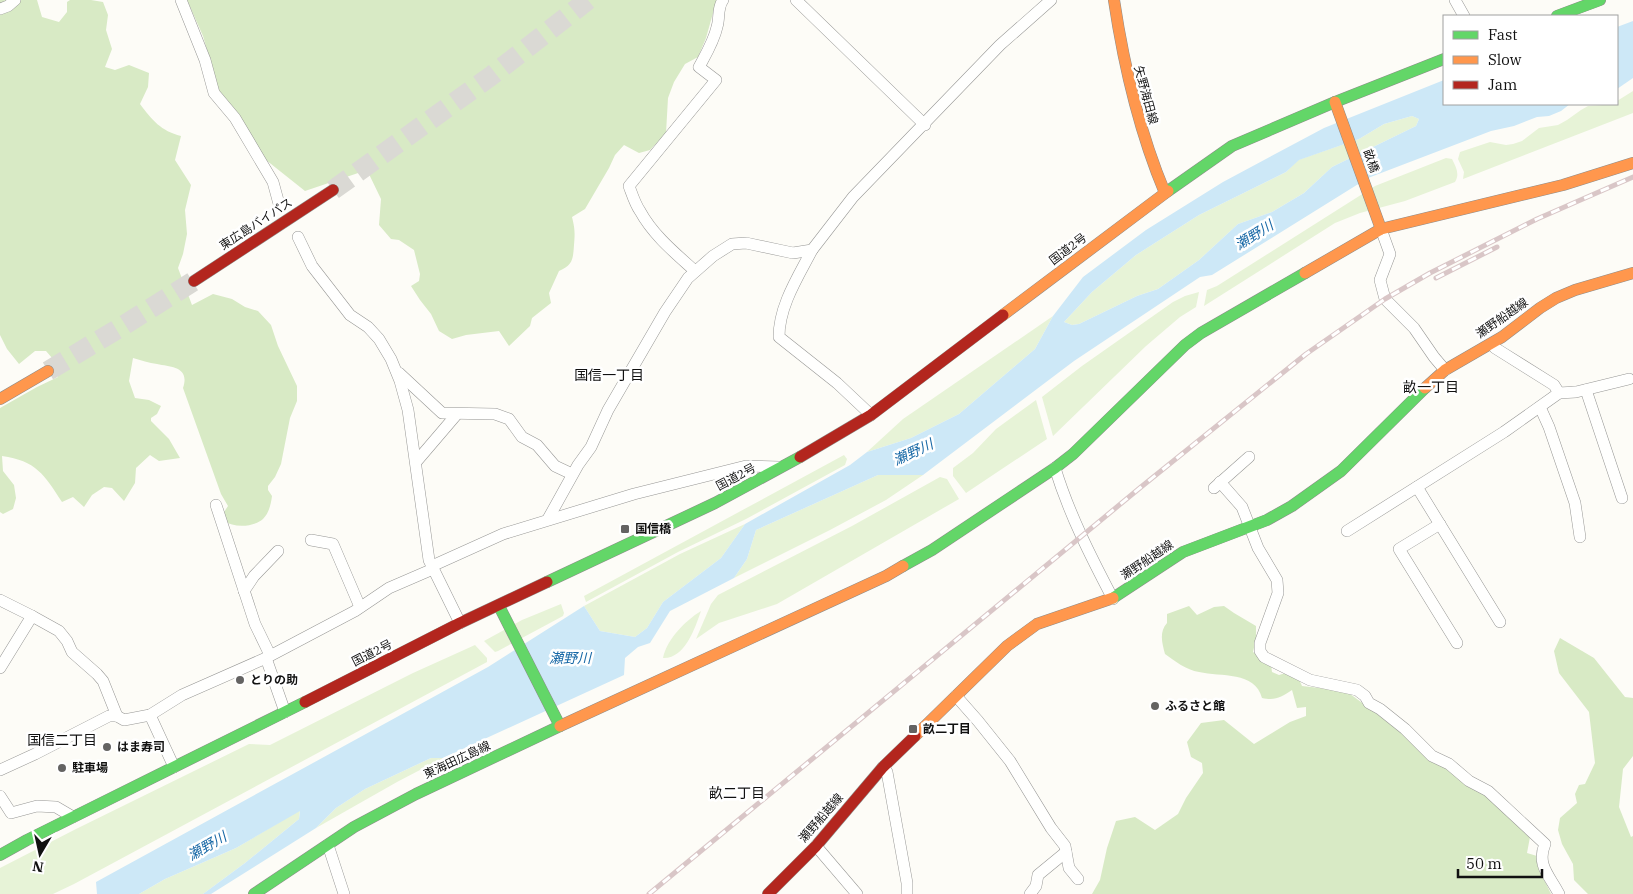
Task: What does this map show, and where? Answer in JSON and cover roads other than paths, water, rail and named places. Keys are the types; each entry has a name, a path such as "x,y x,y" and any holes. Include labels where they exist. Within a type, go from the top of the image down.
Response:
{"main road":[{"name":"矢野海田線","path":"1114,0 1122,54 1133,105 1152,164 1165,193"},
{"path":"1560,15 1600,0"},
{"name":"国道2号","path":"0,855 460,624 715,503 782,468 871,415 1165,193 1232,146 1335,102 1443,59"},
{"name":"畝橋","path":"1335,102 1381,229"},
{"name":"東海田広島線","path":"254,894 354,827 416,794 558,723 886,576 932,550 1073,454 1185,345 1201,333 1381,229 1554,187 1633,163"},
{"name":"東広島バイパス","path":"194,281 332,190"},
{"name":"瀬野船越線","path":"768,894 816,846 883,766 1007,646 1036,624 1113,599 1183,552 1281,513 1340,471 1453,364 1492,344 1556,298 1588,286 1633,273"},
{"path":"0,399 48,371"},
{"path":"500,606 558,723"}],"street":[{"path":"0,9 8,6 15,0"},
{"path":"181,0 205,60 214,93 235,118 273,182 279,204"},
{"path":"695,271 665,244 647,223 639,210 629,186 716,80 699,67 718,26 720,4 723,0"},
{"path":"797,0 925,125"},
{"path":"871,415 837,383 779,337 779,325 791,290 812,250 853,197 925,125 1000,45 1051,0"},
{"path":"1455,0 1463,15"},
{"path":"1381,229 1390,254 1380,280 1385,299 1414,328 1445,370"},
{"path":"298,237 312,266 350,315 368,327 379,339 391,359 408,410 429,560 460,624"},
{"path":"548,519 572,474 591,447 608,410 665,312 688,278 713,256 732,244 746,243 793,252 812,250"},
{"path":"1492,344 1495,348 1554,385 1559,393"},
{"path":"396,371 442,413 496,414 510,418 522,437 538,445 555,466 572,474"},
{"path":"1347,532 1559,393 1586,390 1629,379"},
{"path":"1586,390 1622,498"},
{"path":"1540,407 1549,427 1574,503 1580,537"},
{"path":"416,462 456,414"},
{"path":"1249,457 1217,485 1242,507 1258,548 1277,580 1278,593 1260,642 1260,651 1264,657 1310,680 1358,690 1369,703 1380,709 1406,730 1432,756 1450,764 1469,781 1488,791 1545,844 1541,859 1547,874 1559,894"},
{"path":"0,770 109,716 117,716 124,720 150,716 182,695 268,657 360,607 389,588 503,534 634,494 746,466 782,468"},
{"path":"1055,468 1060,486 1082,538 1113,599"},
{"path":"1417,487 1500,622"},
{"path":"216,505 285,712"},
{"path":"1440,524 1399,549 1457,643"},
{"path":"312,540 333,544 360,607"},
{"path":"244,591 254,576 278,551"},
{"path":"0,600 59,631 67,641 72,652 103,681 117,716"},
{"path":"0,668 32,616"},
{"path":"956,696 1010,761 1051,828 1065,846 1069,868 1078,879"},
{"path":"150,716 174,767"},
{"path":"883,766 895,812 907,883 907,894"},
{"path":"0,796 10,813 37,806 56,807 73,817"},
{"path":"328,845 344,894"},
{"path":"816,846 857,894"},
{"path":"1030,894 1036,886 1038,875 1066,852"}],"water":[{"path":"1633,21 1633,78 1618,88 1618,27"},
{"name":"瀬野川","path":"1443,80 1443,105 1569,105 1549,116 1537,117 1514,126 1491,131 1368,178 1212,275 1200,277 1074,361 923,475 878,475 756,530 747,559 734,578 670,611 650,643 638,647 625,658 624,675 443,758 431,758 365,789 336,808 316,828 211,894 203,894 299,819 300,811 236,848 165,879 139,894 97,894 96,882 488,667 584,606 600,631 635,637 647,628 663,602 721,558 745,524 850,465 867,452 911,438 959,414 1035,349 1053,316 1083,277 1146,230 1223,182 1324,128","holes":["1412,116 1419,119 1416,126 1332,167 1304,193 1272,212 1238,224 1199,260 1158,289 1137,296 1079,324 1072,325 1064,322 1092,292 1136,255 1199,215 1286,172 1299,160 1359,139 1384,124"]}],"tunnel":[{"path":"333,190 491,76 588,0"},
{"path":"48,371 194,281"}],"railway":[{"path":"649,894 1141,487 1306,354 1385,299 1430,273 1537,219 1633,177"},
{"path":"1436,278 1497,247"}],"place":[{"name":"国信橋","path":"625,529"},
{"name":"とりの助","path":"240,680"},
{"name":"ふるさと館","path":"1155,706"},
{"name":"畝二丁目","path":"913,729"},
{"name":"はま寿司","path":"107,747"},
{"name":"駐車場","path":"62,768"}],"district":[{"name":"国信一丁目","path":"609,375"},
{"name":"畝一丁目","path":"1431,387"},
{"name":"国信二丁目","path":"62,740"},
{"name":"畝二丁目","path":"737,793"}]}
